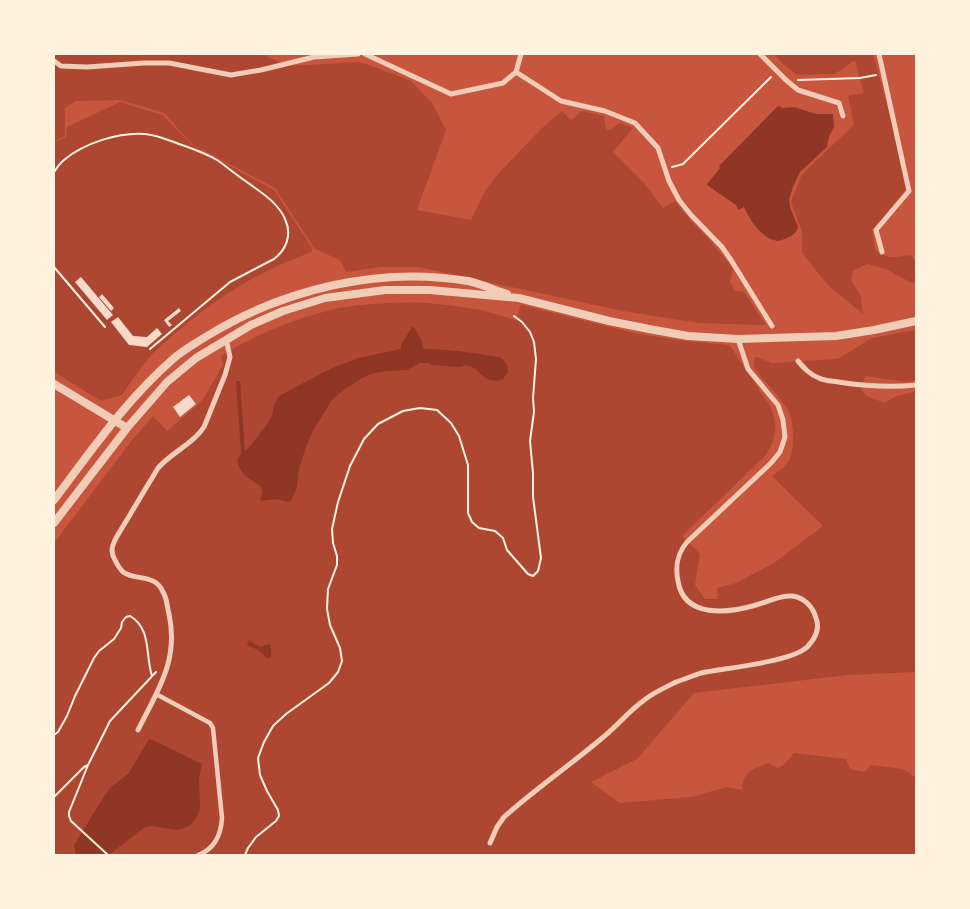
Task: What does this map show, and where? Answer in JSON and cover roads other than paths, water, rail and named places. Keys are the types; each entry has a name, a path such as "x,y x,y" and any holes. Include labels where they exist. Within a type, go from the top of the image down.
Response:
{"street":[{"path":"54,61 61,66 87,67 169,63 231,76 314,57 358,54"},
{"path":"365,54 451,94 503,83 516,72 521,54"},
{"path":"760,54 798,90 839,103 843,116"},
{"path":"879,54 910,191 876,230 882,252"},
{"path":"516,72 561,101 605,111 635,123 658,148 669,181 679,200 722,247 772,326"},
{"path":"54,500 114,420 148,382 174,358 245,314 300,293 348,282 400,276 432,277 469,282 519,298 609,321 688,336 738,339 836,336 916,321"},
{"path":"54,523 127,428 167,382 196,358 252,325 284,311 325,298 360,292 430,290 519,298"},
{"path":"138,730 161,686 168,664 172,637 170,618 161,587 152,580 122,572 112,556 112,549 116,538 158,468 199,434 204,427 225,375 230,357 226,339"},
{"path":"490,843 497,827 514,807 602,738 644,699 676,682 700,674 798,654 808,647 816,636 818,630 817,621 813,609 798,597 780,597 737,610 713,611 704,610 692,605 685,598 678,585 676,573 680,550 772,463 780,452 785,437 783,420 778,405 748,369 738,339"},
{"path":"798,361 805,370 825,380 883,387 916,385"},
{"path":"54,384 127,428"},
{"path":"156,694 210,723 213,728 222,826 216,842 211,848 198,855"}]}
